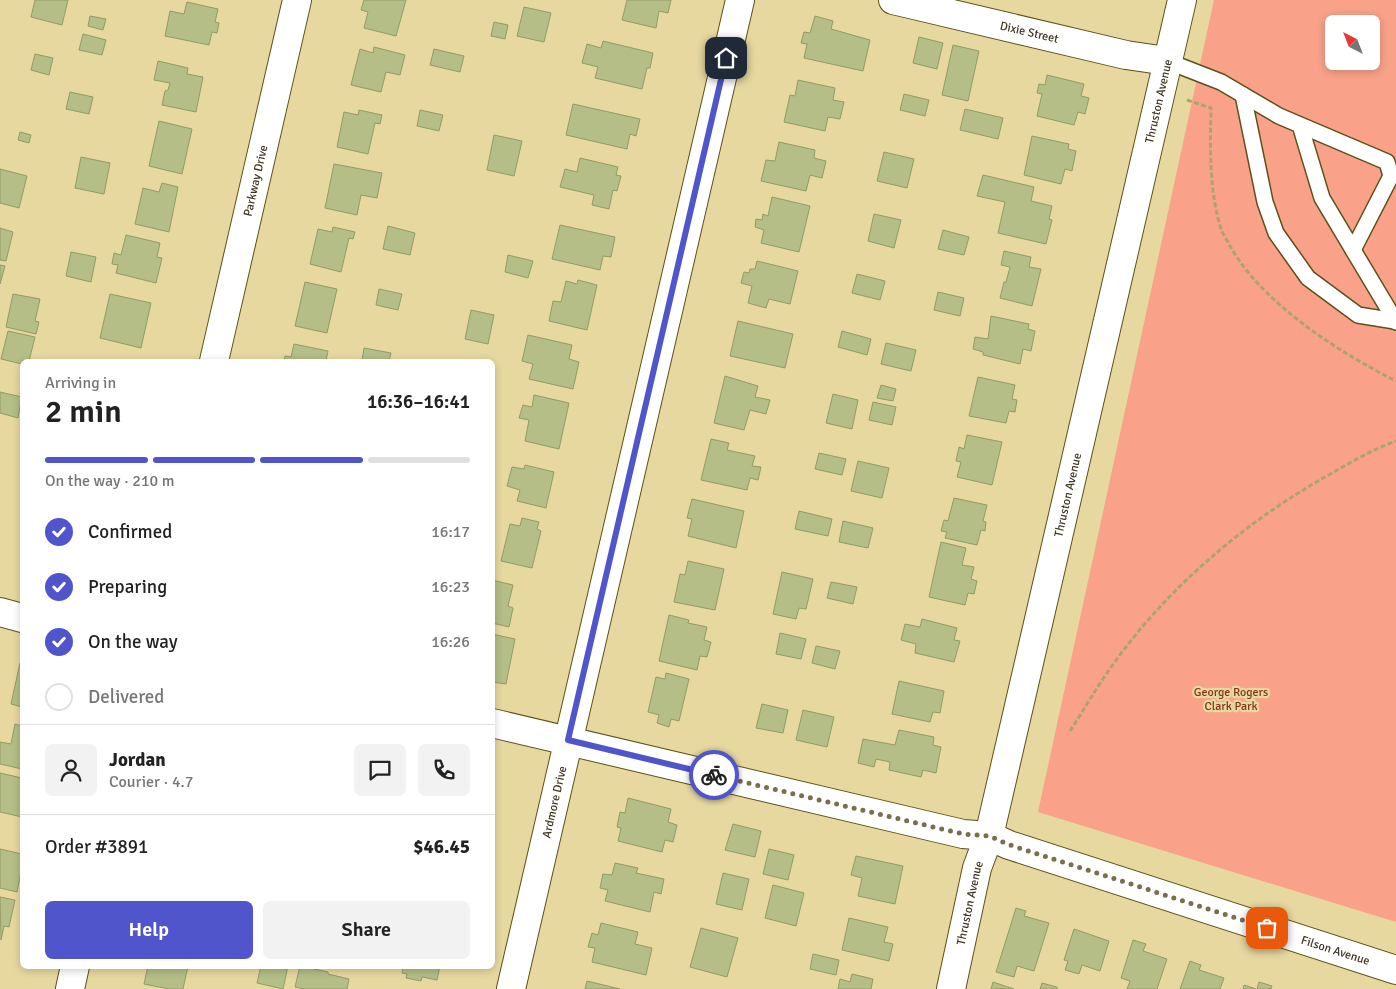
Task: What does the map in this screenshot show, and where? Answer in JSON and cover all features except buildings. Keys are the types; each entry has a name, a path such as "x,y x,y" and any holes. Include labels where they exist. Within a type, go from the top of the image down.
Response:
{"street":[{"name":"Parkway Drive","path":"214,359 297,0"},
{"name":"Ardmore Drive","path":"511,989 740,0"},
{"name":"Dixie Street","path":"893,0 1126,55 1167,61"},
{"name":"Thruston Avenue","path":"950,989 977,868 989,836 1182,0"},
{"path":"0,612 20,617"},
{"name":"Filson Avenue","path":"495,724 963,834 989,836 1019,848 1396,970"},
{"path":"70,989 74,969"}],"lane":[{"path":"1167,61 1222,82 1279,116 1387,162 1392,176 1353,250"},
{"path":"1243,95 1265,202 1276,233 1308,278 1358,315 1395,321"},
{"path":"1300,124 1322,198 1395,321"}],"path":[{"path":"1070,731 1109,670 1139,632 1179,588 1227,543 1294,495 1376,448 1396,441"}],"green space":[{"name":"George Rogers Clark Park","path":"1214,0 1396,0 1396,922 1038,812"}],"way so far":[{"path":"714,775 963,834 989,836 1010,845 1267,928"}],"route":[{"path":"714,775 568,740 726,58"}]}
